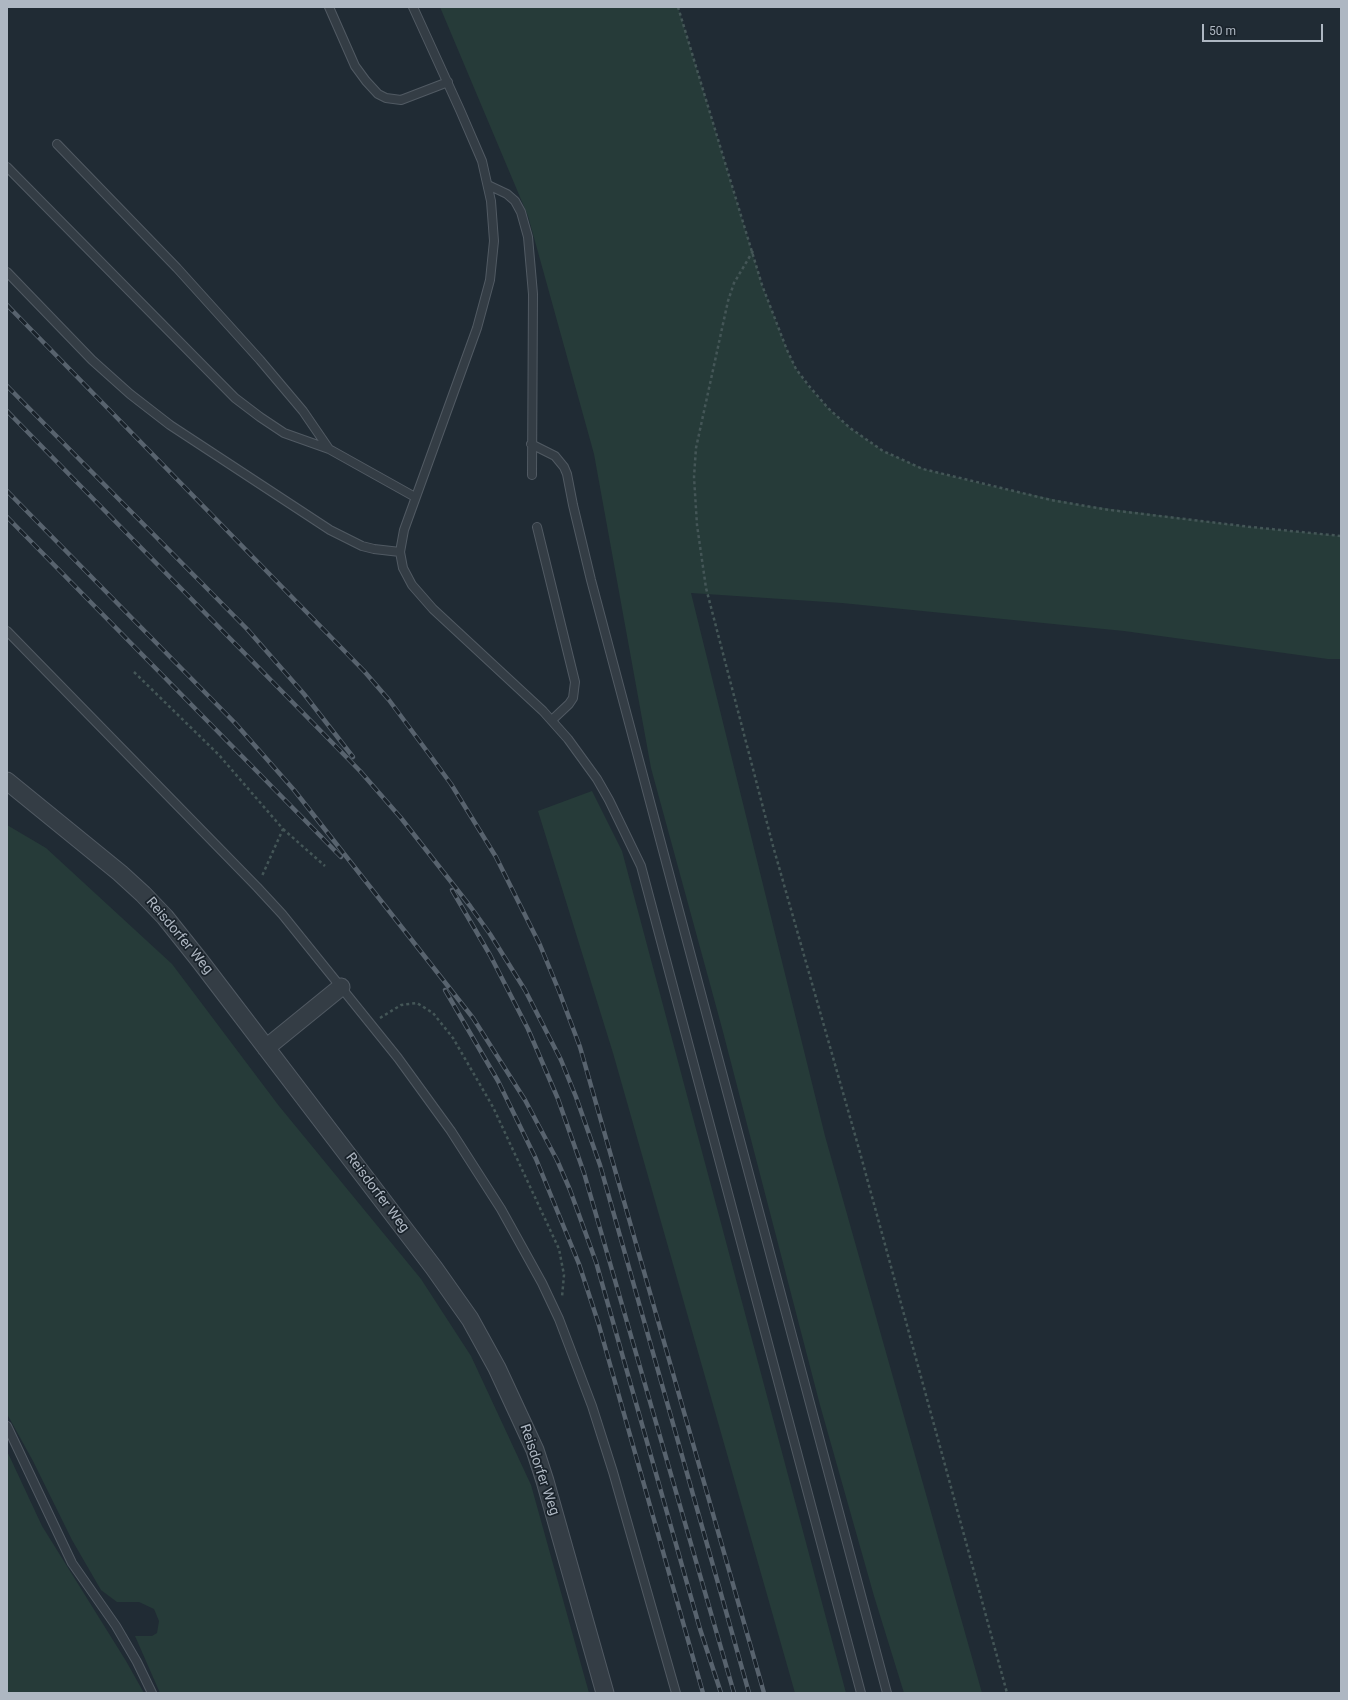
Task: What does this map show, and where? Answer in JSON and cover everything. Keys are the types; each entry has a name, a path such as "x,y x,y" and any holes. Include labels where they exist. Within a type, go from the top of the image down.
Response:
{"street":[{"name":"Reisdorfer Weg","path":"7,781 120,873 154,905 200,961 434,1268 470,1319 497,1368 517,1409 539,1463 605,1693"},
{"path":"266,1048 341,987"}],"lane":[{"path":"330,7 355,66 378,94 386,98 401,100 448,82"},
{"path":"414,7 477,149 488,185 491,201 494,241 490,280 477,328 404,530 400,552 403,568 418,593 433,609 552,720 576,749 610,800 641,866 861,1693"},
{"path":"57,144 177,268 269,370 312,423 329,449"},
{"path":"7,167 235,398 284,433 329,449 415,497"},
{"path":"488,185 502,191 515,201 521,212 528,237 533,294 532,475"},
{"path":"7,272 92,360 130,394 170,425 330,530 362,546 400,552"},
{"path":"531,444 555,456 564,467 567,474 591,580 887,1693"},
{"path":"537,527 575,682 573,698 569,704 552,720"},
{"path":"7,632 257,887 291,925 372,1024 482,1177 522,1246 559,1319 579,1369 602,1437 676,1693"},
{"path":"7,1426 72,1563 119,1630 152,1693"}],"path":[{"path":"678,7 768,302 796,369 817,397 840,420 867,440 893,456 924,469 955,478 1080,505 1250,527 1341,536"},
{"path":"753,251 734,283 728,301 696,448 694,477 697,518 706,588 773,846 860,1149 1007,1693"},
{"path":"134,672 219,755 283,829 324,866"},
{"path":"257,887 283,829"},
{"path":"372,1024 401,1005 417,1003 433,1013 453,1038 496,1113 559,1249 564,1275 559,1319"}],"green space":[{"path":"440,7 678,7 762,285 787,350 796,369 808,386 828,408 850,428 883,451 924,469 991,486 1081,505 1251,527 1341,536 1341,659 1328,659 1124,631 842,603 691,593 825,1136 982,1693 904,1693 874,1596 820,1405 722,1028 651,768 594,454 528,216"},
{"path":"592,791 622,851 846,1693 795,1693 613,1053 538,811"},
{"path":"7,825 46,848 172,964 279,1106 421,1279 471,1356 531,1485 589,1693 160,1693 135,1636 152,1636 157,1633 159,1621 154,1609 139,1602 117,1602 101,1590 72,1540 33,1461 7,1414"},
{"path":"7,1451 42,1526 126,1661 144,1693 7,1693"}],"railway":[{"path":"7,305 364,671 389,700 451,784 496,857 540,945 580,1047 764,1693"},
{"path":"7,386 247,629 304,694 353,757"},
{"path":"7,411 360,771 401,818 470,906 490,934 525,990 561,1060 600,1165 749,1693"},
{"path":"7,491 235,723 294,790 473,1018 525,1100 557,1160 570,1190 596,1262 700,1629 721,1693"},
{"path":"7,517 341,857"},
{"path":"452,890 490,955 528,1029 558,1099 584,1173 734,1693"},
{"path":"445,990 498,1081 536,1159 579,1264 598,1322 703,1693"}]}
